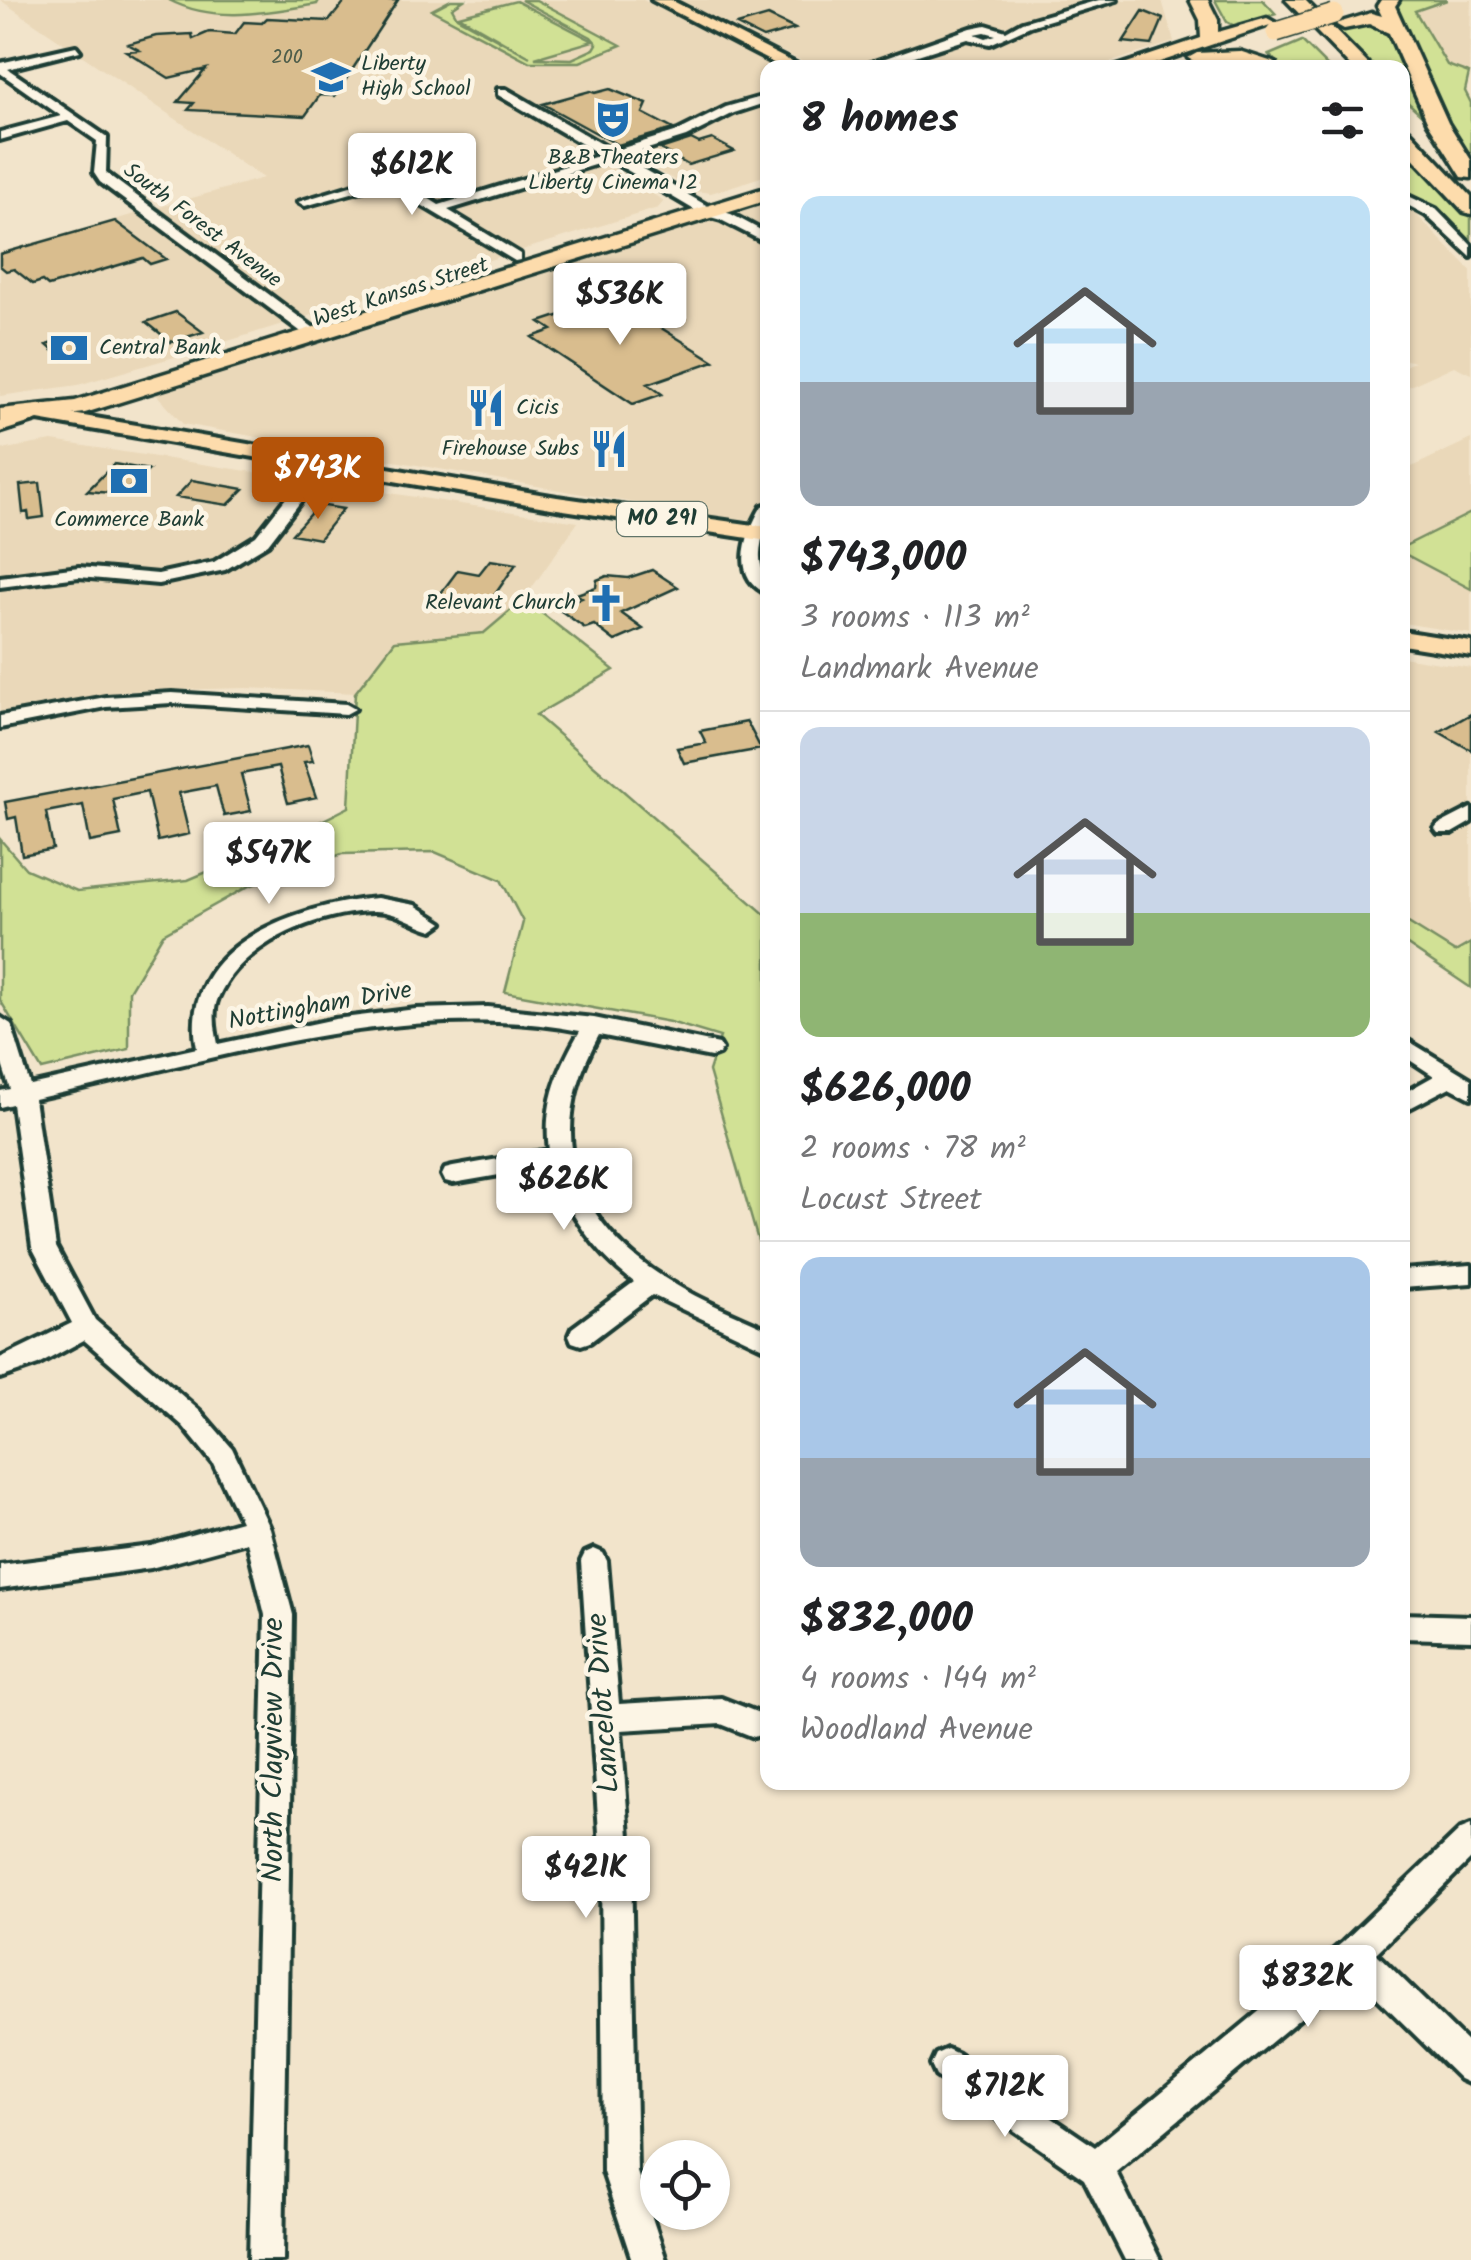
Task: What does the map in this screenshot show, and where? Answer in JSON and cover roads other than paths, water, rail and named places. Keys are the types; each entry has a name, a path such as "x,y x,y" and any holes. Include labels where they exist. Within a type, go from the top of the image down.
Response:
{"highway":[{"path":"1199,0 1201,41"},
{"path":"1270,0 1329,60"},
{"path":"1296,0 1355,60"},
{"path":"1145,60 1201,41 1275,33 1358,7 1386,6 1409,60"},
{"path":"1266,60 1262,55 1275,33 1358,7 1395,29"},
{"path":"1201,41 1253,60"},
{"path":"1176,60 1201,41"},
{"path":"1410,62 1438,123 1470,174"},
{"path":"1410,128 1470,174"},
{"path":"1410,129 1427,159 1471,208"},
{"path":"1410,148 1427,159"},
{"name":"West Kansas Street","path":"37,414 54,404 131,378 307,329 701,207 760,183"},
{"name":"West Kansas Street","path":"37,414 114,396 515,257 701,207 760,196"},
{"path":"0,402 131,378"},
{"name":"MO 291","path":"0,402 37,414"},
{"name":"MO 291","path":"0,416 37,414"}],"main road":[{"path":"659,0 781,60"},
{"path":"114,396 124,409 177,438"},
{"name":"MO 291","path":"37,414 760,534"},
{"name":"West Kansas Street","path":"0,426 37,414"},
{"path":"0,440 98,425"},
{"path":"1410,639 1471,649"}],"street":[{"path":"974,38 975,29 993,28 1096,0"},
{"path":"893,60 974,38 998,41 1026,24 1112,0"},
{"path":"993,28 1006,35"},
{"path":"907,60 974,38"},
{"path":"0,68 76,49"},
{"name":"South Forest Avenue","path":"0,68 104,143 100,173 104,179 307,329"},
{"path":"502,92 701,207 760,236"},
{"path":"438,209 682,134 730,110 760,101"},
{"path":"0,136 72,117"},
{"path":"88,184 104,179"},
{"path":"304,202 386,183 406,188 515,257"},
{"path":"1410,200 1431,212 1471,253"},
{"path":"119,207 137,202"},
{"path":"701,207 713,221 760,247"},
{"path":"0,582 80,572 158,579 219,566 262,540 322,464"},
{"path":"760,539 750,564 760,582"},
{"path":"0,722 106,702 172,698 346,708"},
{"path":"1446,829 1471,814"},
{"path":"209,1053 204,1031 206,1000 222,971 259,940 318,914 362,905 415,909 434,923"},
{"name":"Nottingham Drive","path":"11,1096 335,1026 416,1016 506,1015 594,1024 711,1049"},
{"name":"North Clayview Drive","path":"0,1024 11,1096 44,1247 86,1327 197,1424 223,1456 257,1528 278,1616 266,2260"},
{"path":"594,1024 565,1086 559,1114 560,1156 570,1192 586,1218 651,1282 760,1336"},
{"path":"1410,1050 1471,1090"},
{"path":"1410,1100 1450,1077"},
{"path":"453,1175 560,1156"},
{"path":"1410,1279 1471,1274"},
{"path":"581,1335 651,1282"},
{"path":"0,1368 30,1358 86,1327"},
{"path":"0,1577 151,1558 257,1528"},
{"name":"Lancelot Drive","path":"594,1562 616,1863 620,2172 650,2260"},
{"path":"1410,1626 1461,1628 1471,1650"},
{"path":"604,1718 721,1712 754,1724"},
{"path":"1096,2167 1354,1952 1471,1839"},
{"path":"1354,1952 1471,2068"},
{"path":"947,2065 1096,2167 1143,2260"}],"place":[{"name":"Liberty High School","path":"331,77"},
{"name":"B&B Theaters Liberty Cinema 12","path":"613,119"},
{"name":"Central Bank","path":"69,348"},
{"name":"Cicis","path":"486,408"},
{"name":"Firehouse Subs","path":"609,449"},
{"name":"Commerce Bank","path":"129,481"},
{"name":"Relevant Church","path":"606,603"}]}
